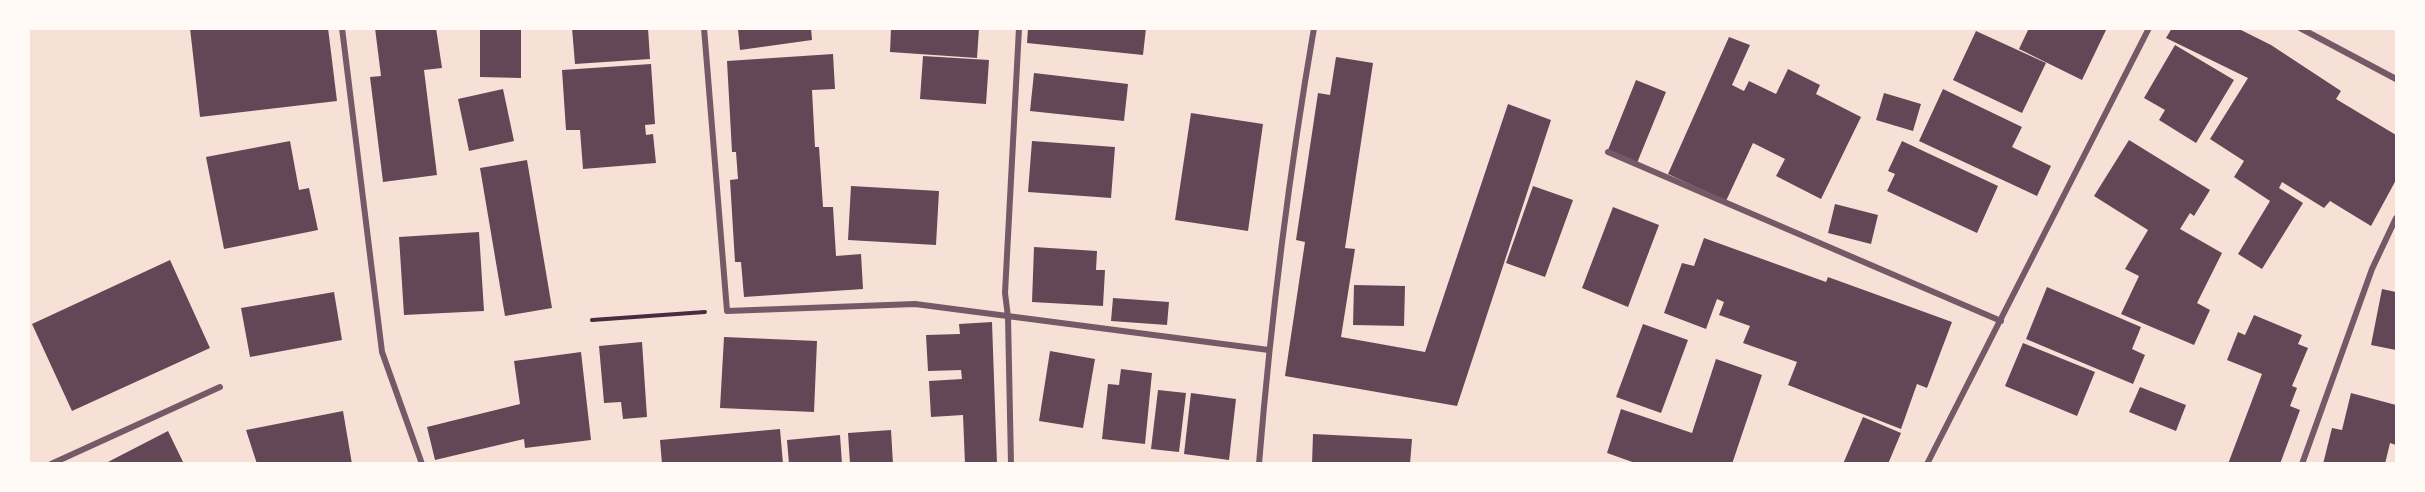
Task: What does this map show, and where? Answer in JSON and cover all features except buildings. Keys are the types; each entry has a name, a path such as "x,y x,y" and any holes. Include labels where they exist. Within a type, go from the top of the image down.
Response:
{"street":[{"path":"342,28 382,352 422,464"},
{"path":"704,28 727,311 915,304 1269,350"},
{"path":"1011,464 1008,317 1005,293 1019,28"},
{"path":"1259,464 1269,350 1299,114 1314,28"},
{"path":"1927,464 2148,28"},
{"path":"2300,28 2397,80"},
{"path":"1608,152 2001,321"},
{"path":"2302,464 2372,269 2397,218"},
{"path":"51,464 220,387"}],"path":[{"path":"592,320 727,311"}]}
